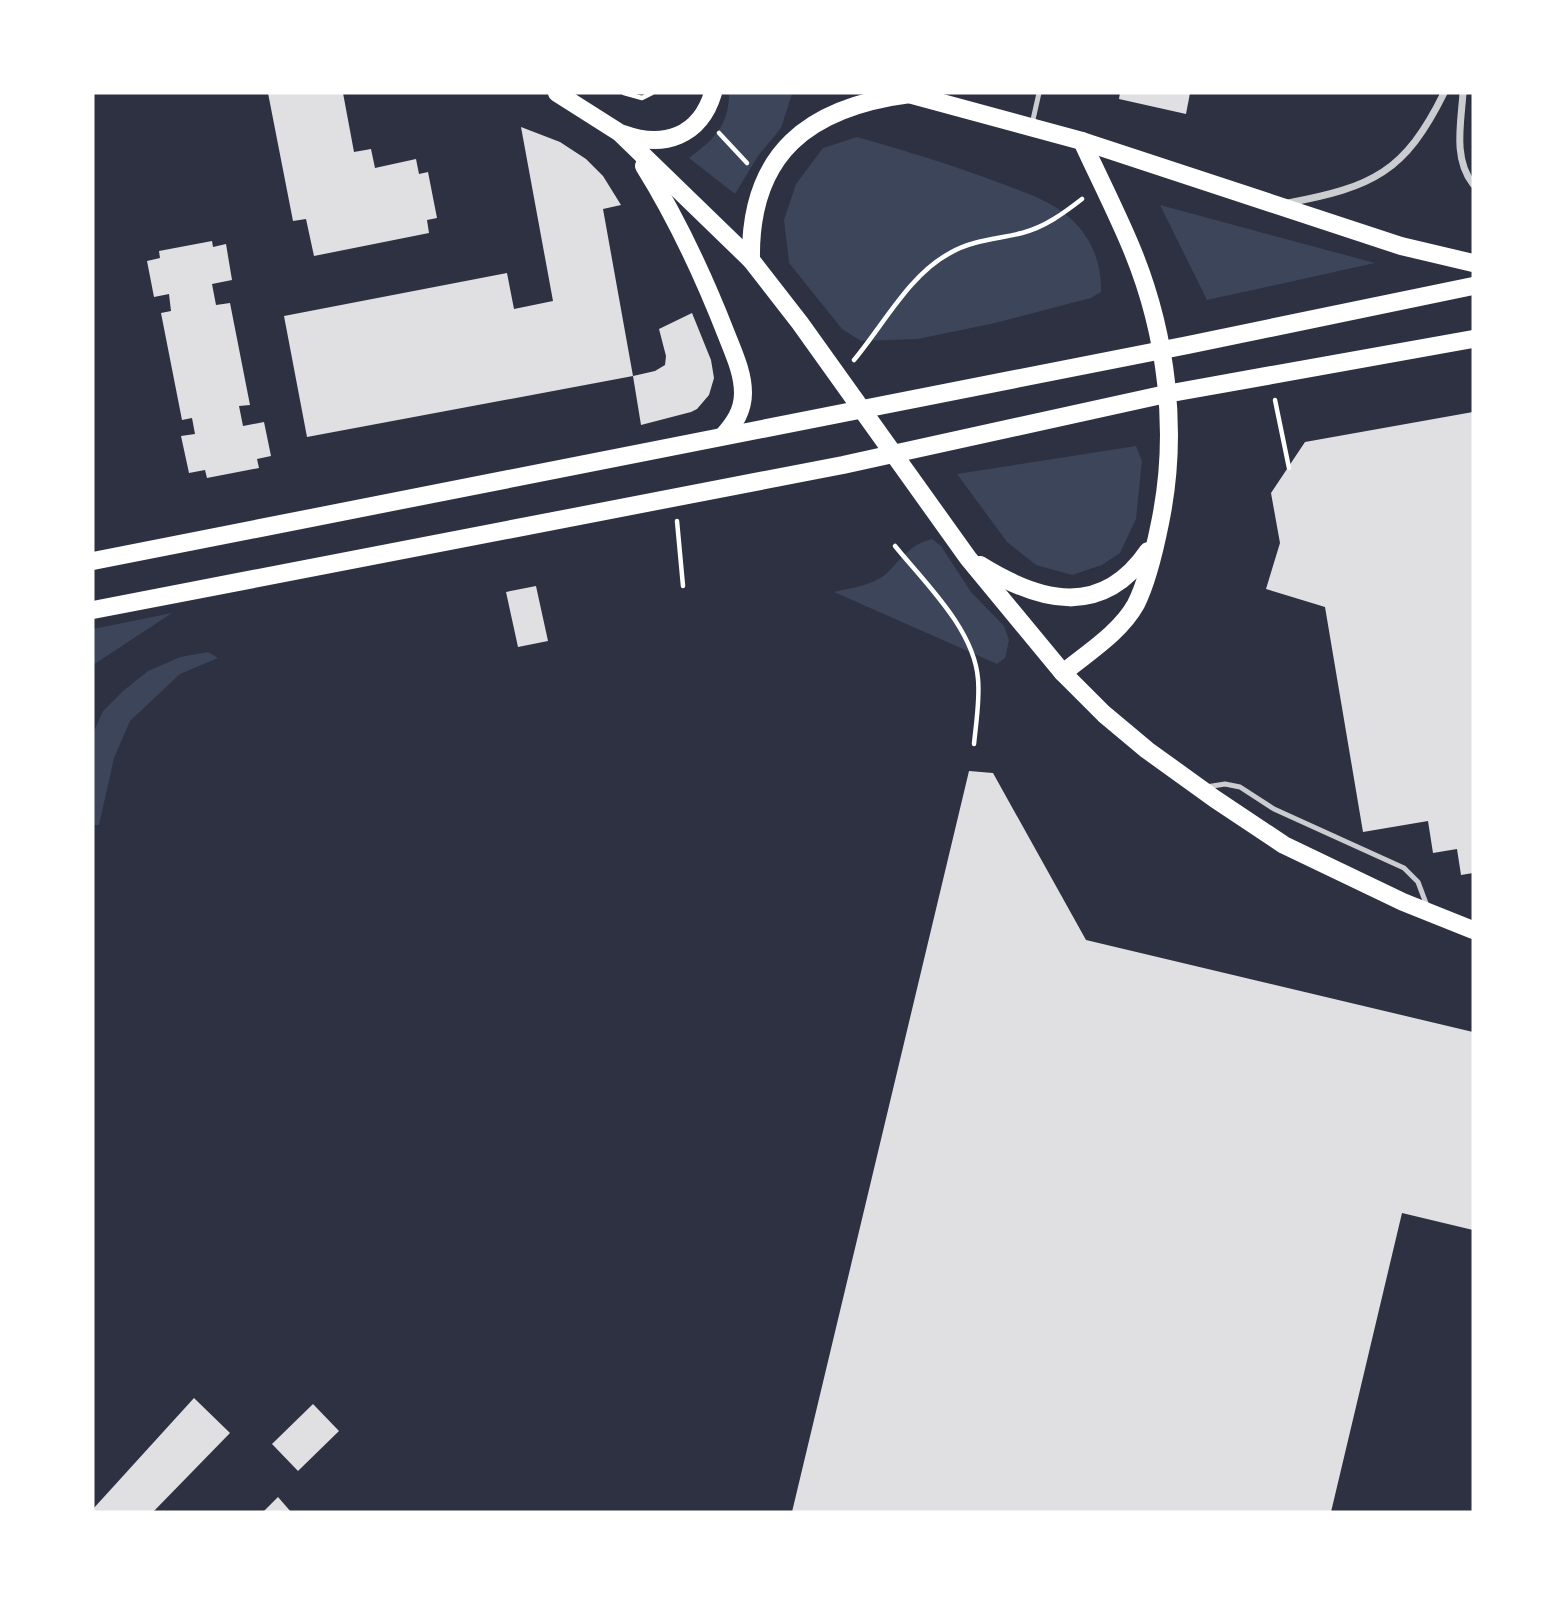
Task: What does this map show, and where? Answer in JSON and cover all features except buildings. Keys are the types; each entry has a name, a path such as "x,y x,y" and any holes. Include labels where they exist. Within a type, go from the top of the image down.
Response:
{"main road":[{"path":"557,93 626,139 751,260 968,558 1063,673 1104,714 1147,750 1284,845 1403,902 1473,930"},
{"path":"626,139 671,138 689,130 703,116 713,93"},
{"path":"751,260 752,219 764,182 775,160 789,144 820,119 871,101 908,93 1082,141 1411,249 1473,263"},
{"path":"626,139 663,197 694,260 739,369 743,387 742,404 735,420 723,436"},
{"path":"1063,673 1119,627 1135,605 1157,537 1163,509 1169,450 1162,349 1149,297 1138,265 1082,141"},
{"path":"93,561 862,410 1473,286"},
{"path":"93,610 893,455 1166,394 1473,339"},
{"path":"968,558 1018,586 1052,595 1082,597 1106,591 1127,577 1157,537"}],"street":[{"path":"1280,205 1351,188 1385,172 1417,141 1444,93"},
{"path":"1464,93 1460,150 1463,168 1473,184"}],"lane":[{"path":"1032,127 1039,93"},
{"path":"1200,788 1225,784 1240,787 1274,808 1404,868 1418,882 1429,912"}],"path":[{"path":"624,93 637,98 652,93"},
{"path":"703,116 764,182"},
{"path":"839,378 909,289 941,258 967,245 1040,226 1064,213 1102,183"},
{"path":"1269,375 1289,468"},
{"path":"659,500 661,522 677,520 683,586"},
{"path":"895,546 955,618 973,658 978,678 974,744"}],"shaded area":[{"path":"729,93 792,94 781,128 758,156 735,194 689,158 713,138 723,123"},
{"path":"857,137 982,176 1057,208 1073,221 1087,238 1099,269 1101,292 1091,298 995,323 918,339 861,341 842,329 789,263 784,220 796,184 823,148"},
{"path":"1160,205 1375,263 1207,300"},
{"path":"1136,446 1142,461 1136,519 1120,553 1102,565 1072,575 1036,565 1007,542 957,474"},
{"path":"932,539 941,546 971,592 1004,626 1009,640 1005,658 997,664 834,592 876,580 912,548"},
{"path":"172,613 93,665 93,629"},
{"path":"208,652 218,658 180,674 130,721 114,758 99,825 93,825 93,733 103,711 148,671 180,657"}]}
